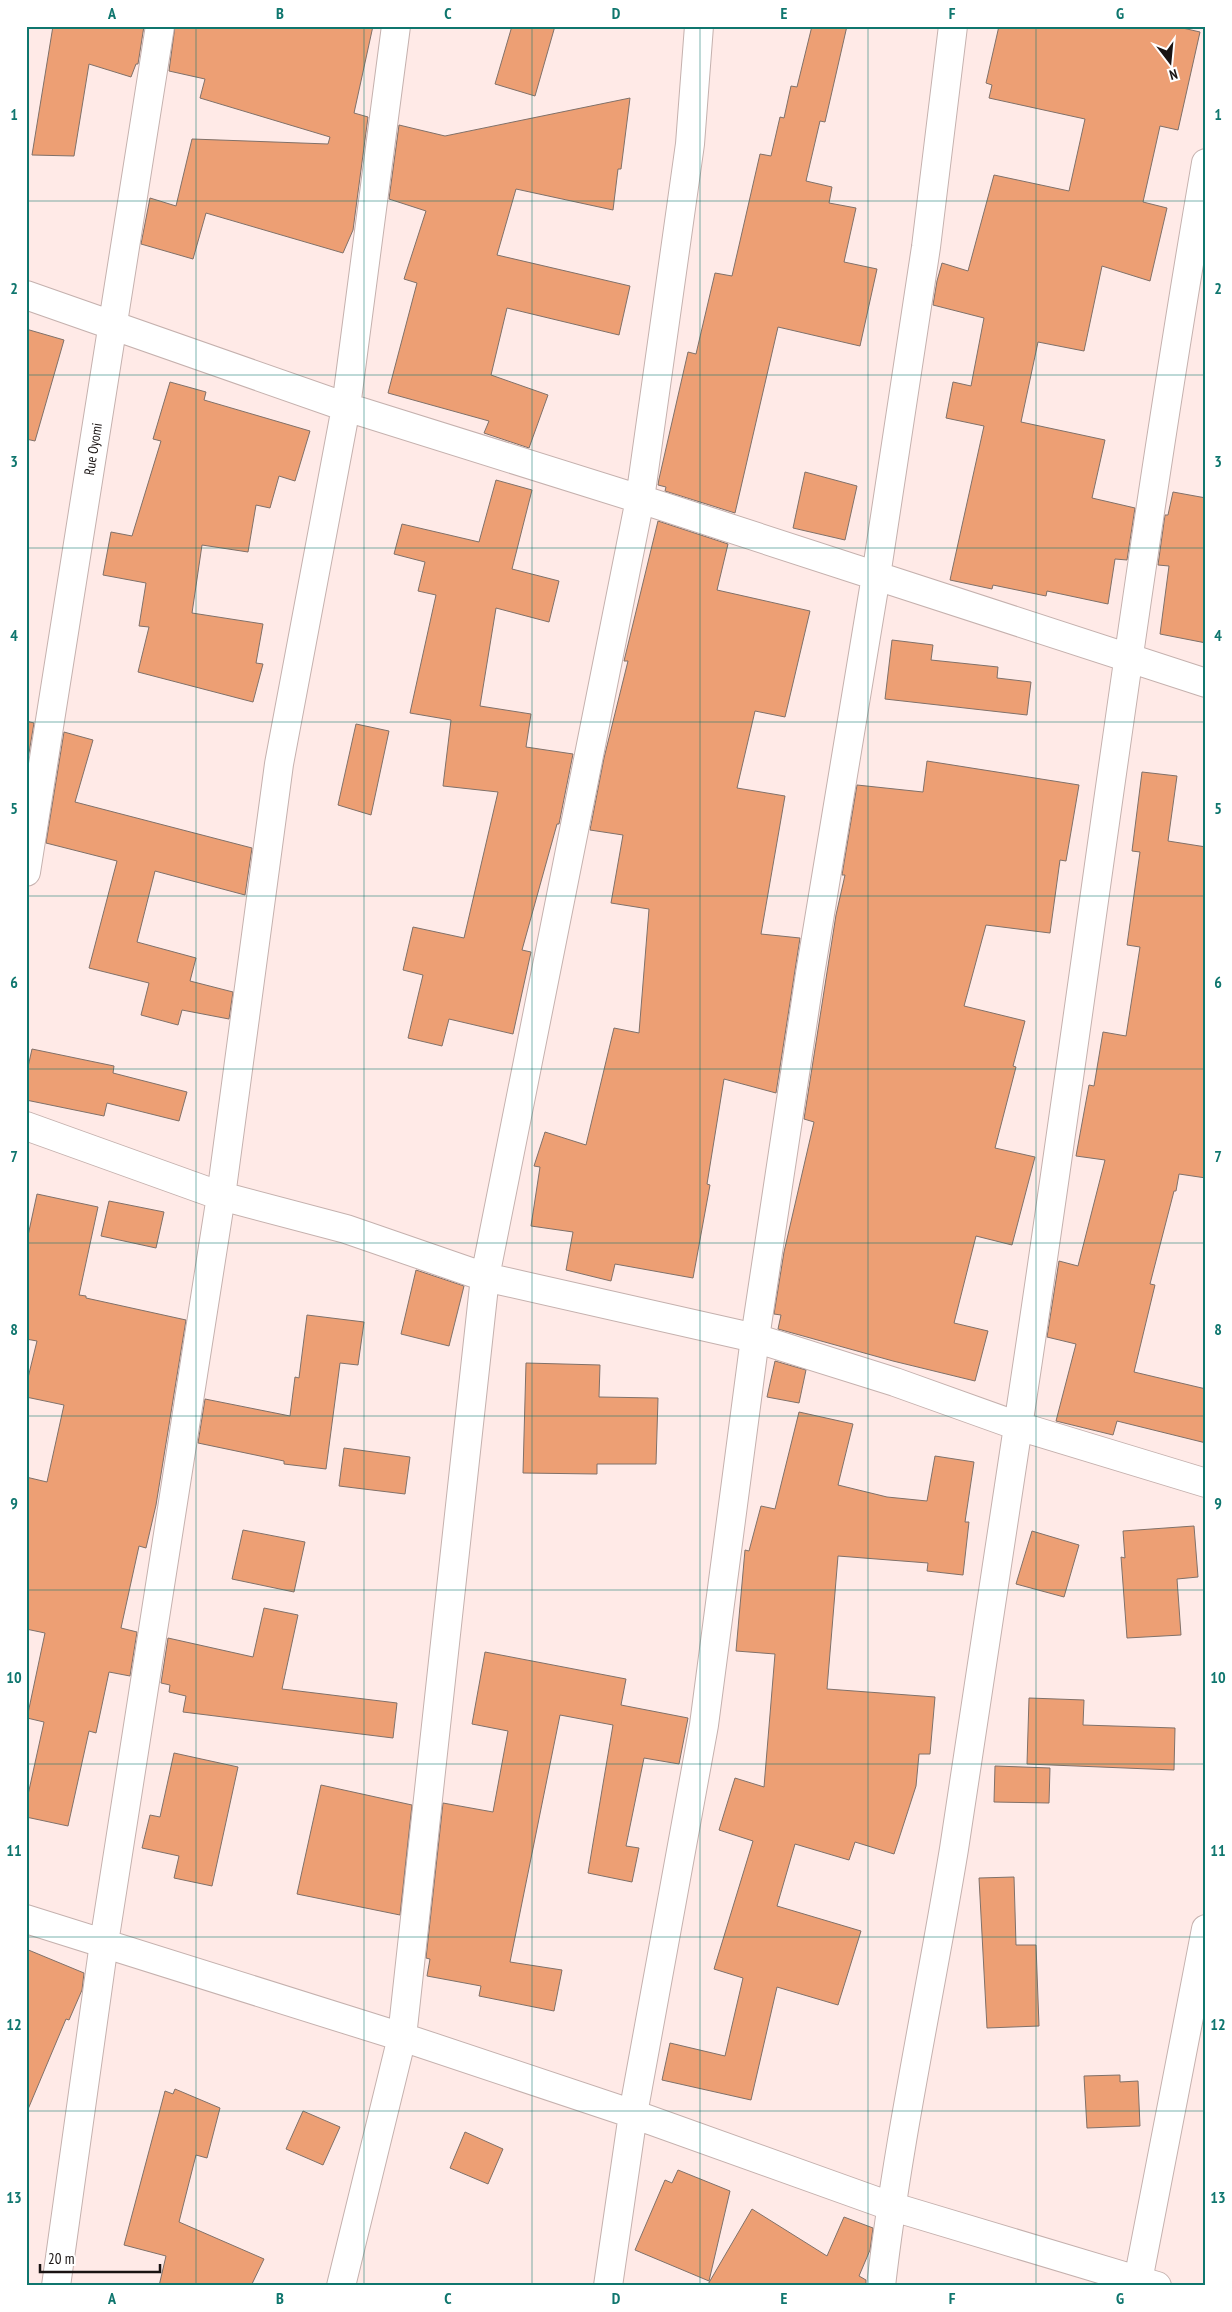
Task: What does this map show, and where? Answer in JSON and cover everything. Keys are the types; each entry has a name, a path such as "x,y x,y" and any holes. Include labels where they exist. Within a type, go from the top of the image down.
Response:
{"street":[{"name":"Rue Oyomi","path":"26,872 160,26"},
{"path":"56,2286 104,1943 221,1196 279,764 346,407 396,26"},
{"path":"341,2286 402,2037 485,1277 640,499 690,144 699,26"},
{"path":"608,2286 633,2114 704,1725 755,1338 810,974 876,576 926,247 953,26"},
{"path":"881,2286 890,2206 954,1850 1018,1426 1128,658 1181,305 1206,163"},
{"path":"26,295 346,407 640,499 1206,683"},
{"path":"26,1126 221,1196 346,1229 485,1277 755,1338 894,1382 1018,1426 1206,1483"},
{"path":"26,1919 402,2037 633,2114 890,2206 1144,2284 1206,1930"}],"building":[{"path":"53,26 144,26 138,64 136,64 131,77 89,64 74,156 32,155"},
{"path":"175,26 373,26 354,113 368,117 353,230 343,253 206,213 193,259 141,244 150,198 176,206 192,139 328,144 330,137 200,98 205,79 169,71"},
{"path":"512,26 555,26 535,96 495,84"},
{"path":"812,26 847,26 825,122 820,121 806,181 832,187 829,203 856,208 844,262 877,269 860,346 778,327 735,513 665,491 666,487 658,485 688,352 696,354 715,273 732,276 760,154 771,156 780,117 784,118 791,86 797,87"},
{"path":"999,26 1174,26 1200,32 1178,130 1160,126 1143,202 1167,208 1150,281 1102,266 1084,351 1038,342 1021,422 1105,440 1092,498 1135,508 1127,560 1115,559 1108,604 1047,591 1046,596 993,585 992,589 950,580 984,426 946,418 953,382 971,386 984,318 933,305 942,263 968,271 994,175 1069,191 1085,119 989,98 992,85 986,83"},
{"path":"630,98 621,169 618,169 613,210 516,189 497,255 630,286 619,335 507,308 491,375 548,395 529,448 484,433 489,421 388,393 417,283 404,279 426,211 389,199 399,125 445,136"},
{"path":"26,329 64,340 35,441 26,439"},
{"path":"170,382 206,392 204,400 310,431 295,481 279,476 270,508 256,505 248,552 202,545 192,613 263,624 256,663 263,664 253,702 138,672 149,627 139,626 146,583 103,575 111,532 132,536 161,441 153,439"},
{"path":"805,472 857,486 845,540 793,528"},
{"path":"496,480 532,490 512,569 559,581 549,622 496,608 480,706 531,714 526,747 573,754 559,824 557,824 522,950 531,952 513,1034 449,1019 442,1046 408,1038 423,975 403,970 413,927 464,938 498,792 443,786 451,720 410,713 436,595 418,591 425,562 394,554 402,524 479,542"},
{"path":"1173,492 1206,498 1206,643 1160,634 1169,566 1158,565 1165,515 1168,515"},
{"path":"658,521 728,544 717,590 810,611 785,717 755,711 737,788 785,796 761,934 800,938 776,1093 724,1079 707,1184 710,1185 693,1278 615,1264 611,1281 566,1270 573,1232 531,1226 540,1167 534,1166 545,1132 586,1145 614,1028 639,1033 649,909 611,903 623,835 590,830 604,758 628,661 624,661"},
{"path":"892,640 933,645 931,660 998,667 997,678 1031,682 1027,715 885,699"},
{"path":"26,721 34,723 26,771"},
{"path":"356,724 389,731 371,815 338,805"},
{"path":"64,732 93,740 75,802 252,848 245,895 155,871 137,942 196,958 190,981 233,992 229,1019 182,1010 178,1025 141,1015 149,983 89,968 117,861 46,843"},
{"path":"927,761 1079,785 1066,861 1060,860 1050,933 986,925 964,1006 1025,1021 1013,1066 1016,1067 995,1148 1035,1157 1012,1245 976,1236 954,1323 988,1331 975,1381 893,1361 778,1329 781,1315 774,1314 784,1252 814,1122 804,1119 836,915 845,875 842,875 857,785 923,792"},
{"path":"1142,772 1177,776 1168,841 1206,847 1206,1178 1179,1174 1150,1284 1155,1285 1134,1372 1206,1389 1206,1443 1117,1421 1113,1435 1056,1421 1076,1344 1047,1337 1059,1261 1078,1266 1105,1160 1076,1156 1089,1085 1094,1086 1103,1032 1126,1036 1140,947 1127,945 1140,852 1132,851"},
{"path":"32,1049 114,1066 113,1073 187,1092 179,1121 107,1103 104,1116 26,1100 26,1076"},
{"path":"37,1194 98,1207 79,1295 186,1320 156,1505 146,1548 139,1546 121,1628 137,1632 130,1676 109,1672 96,1733 89,1731 68,1826 26,1817 26,1804 44,1722 27,1718 45,1633 26,1629 26,1477 47,1482 64,1405 26,1397 26,1386 37,1341 26,1339 26,1245"},
{"path":"109,1201 164,1212 156,1248 101,1236"},
{"path":"416,1270 464,1286 449,1346 401,1334"},
{"path":"307,1315 364,1322 358,1365 340,1363 326,1469 284,1464 284,1461 198,1443 205,1399 290,1416 295,1377 299,1378"},
{"path":"775,1361 806,1370 799,1403 767,1397"},
{"path":"526,1363 600,1365 599,1397 658,1398 656,1464 597,1464 597,1474 523,1473"},
{"path":"799,1412 853,1424 838,1485 887,1497 927,1501 935,1456 974,1462 965,1522 969,1522 963,1575 927,1571 928,1563 838,1556 827,1689 935,1697 930,1754 919,1754 916,1786 894,1854 855,1842 849,1860 795,1844 777,1906 861,1931 838,2005 777,1987 751,2100 662,2080 670,2043 725,2056 743,1978 714,1969 753,1841 719,1830 735,1778 764,1787 775,1654 736,1651 745,1550 749,1551 761,1506 775,1509"},
{"path":"344,1448 410,1457 405,1494 339,1486"},
{"path":"1194,1526 1198,1577 1177,1579 1181,1635 1127,1638 1121,1557 1125,1558 1123,1531"},
{"path":"243,1530 305,1542 294,1592 232,1579"},
{"path":"1032,1531 1079,1545 1064,1597 1016,1584"},
{"path":"264,1608 298,1615 282,1689 397,1703 393,1738 183,1712 186,1696 169,1692 170,1685 161,1683 168,1638 253,1657"},
{"path":"485,1652 626,1679 621,1705 688,1718 679,1764 644,1758 626,1846 639,1848 632,1882 588,1873 613,1725 560,1715 510,1962 562,1970 554,2011 479,1996 481,1986 427,1976 430,1959 426,1958 443,1803 493,1812 508,1731 472,1724"},
{"path":"1029,1698 1084,1700 1083,1725 1175,1728 1174,1770 1027,1764"},
{"path":"174,1753 238,1767 212,1886 174,1878 179,1856 142,1848 150,1815 160,1817"},
{"path":"995,1766 1050,1768 1049,1803 994,1802"},
{"path":"321,1785 412,1805 400,1915 297,1894"},
{"path":"1014,1877 1016,1945 1036,1945 1039,2026 987,2028 979,1878"},
{"path":"26,1949 84,1973 82,1990 69,2020 66,2019 26,2114"},
{"path":"1120,2075 1120,2082 1138,2081 1140,2126 1087,2128 1084,2076"},
{"path":"175,2089 220,2108 207,2158 196,2155 179,2222 264,2259 251,2286 159,2286 166,2256 124,2245 165,2091 173,2094"},
{"path":"303,2111 340,2127 323,2165 286,2149"},
{"path":"465,2132 503,2149 488,2184 450,2168"},
{"path":"678,2170 730,2191 709,2281 635,2250 665,2180 672,2183"},
{"path":"752,2209 827,2256 844,2217 873,2228 870,2250 859,2276 866,2280 866,2286 707,2286"}]}
